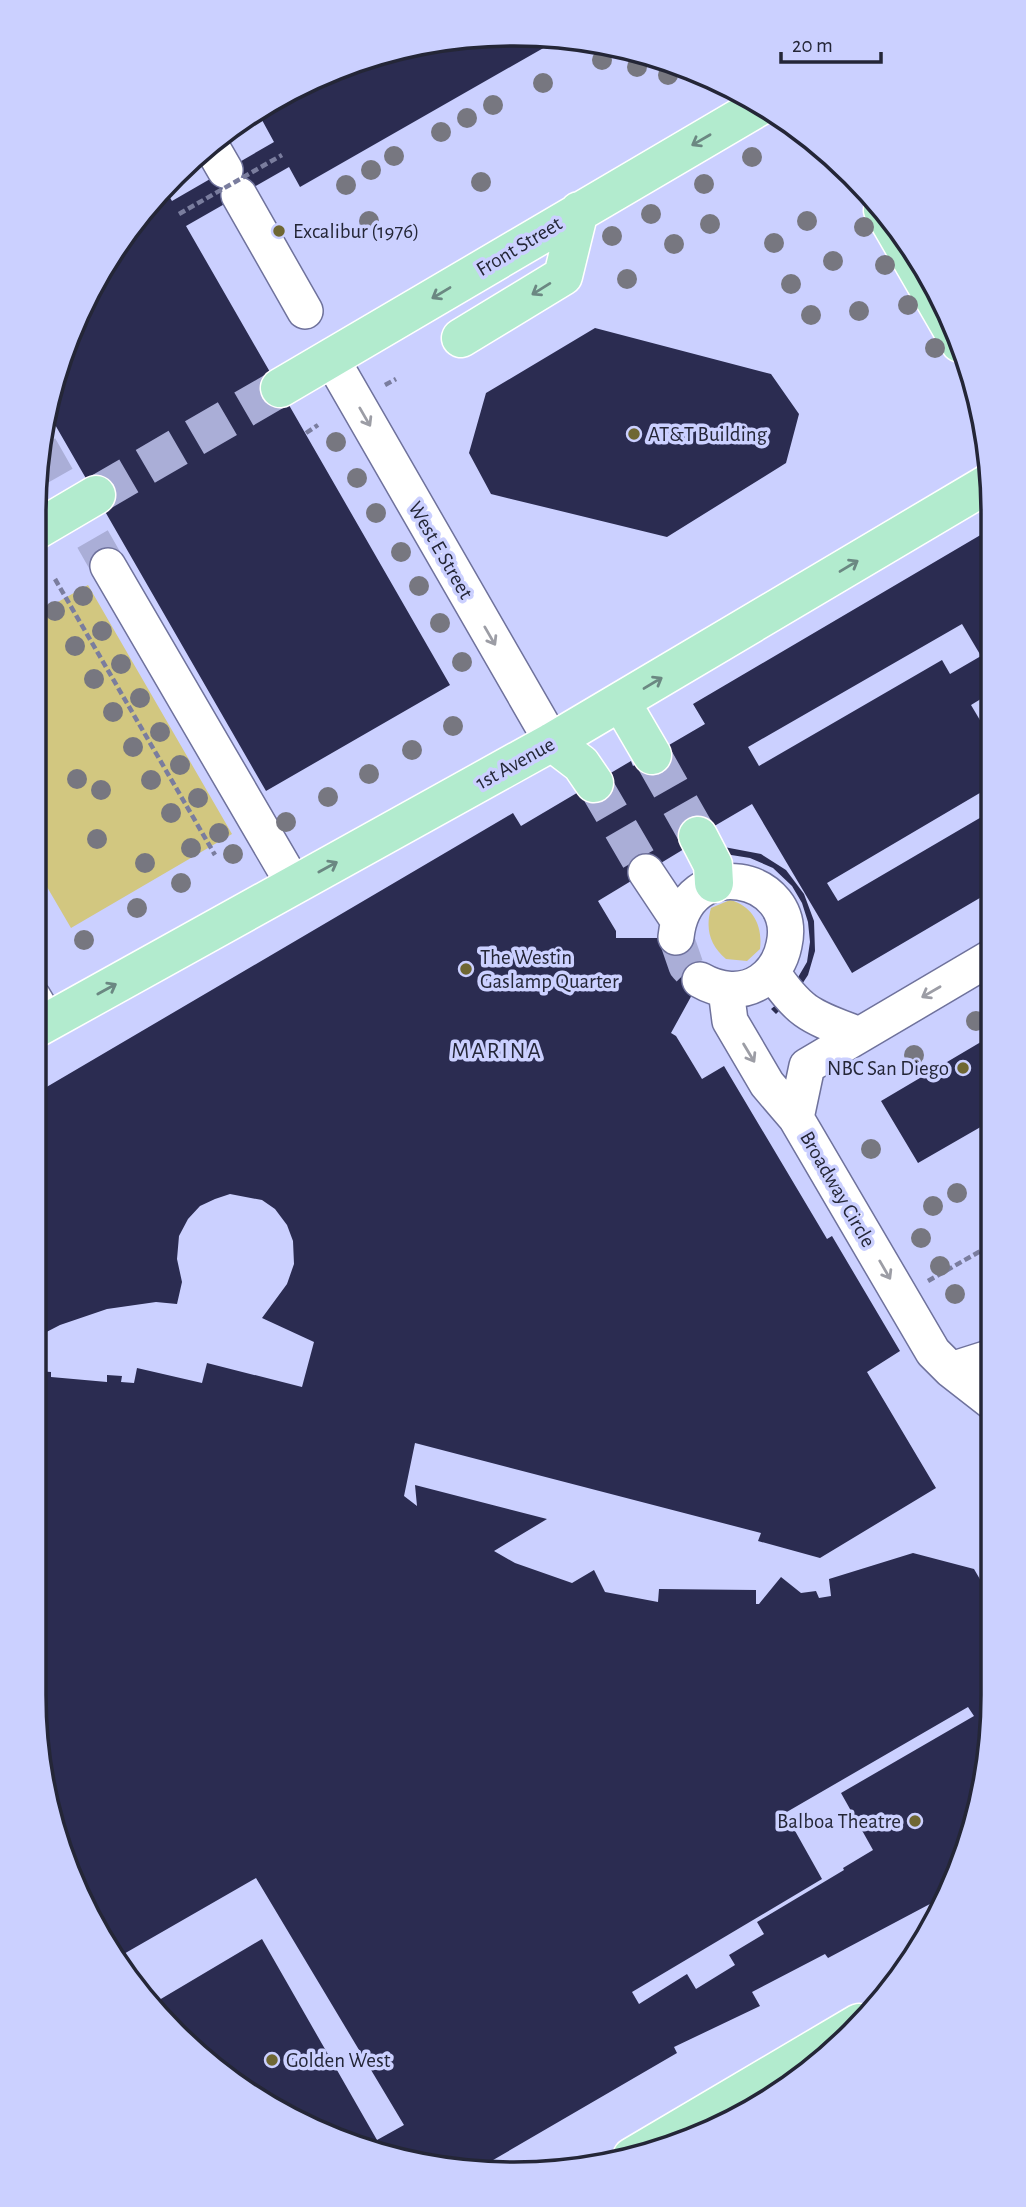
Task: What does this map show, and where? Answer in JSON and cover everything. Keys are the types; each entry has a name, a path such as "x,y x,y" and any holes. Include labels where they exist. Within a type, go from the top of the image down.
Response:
{"main road":[{"name":"Front Street","path":"280,388 752,111"},
{"path":"461,338 563,276 579,211"},
{"name":"1st Avenue","path":"46,1012 295,885 552,742 979,489"},
{"path":"46,524 96,495"},
{"path":"621,702 652,755"},
{"path":"552,742 582,764 594,783"},
{"path":"698,835 713,865 714,883"},
{"path":"720,2113 809,2055"}],"street":[{"path":"225,170 304,311"},
{"name":"West E Street","path":"331,358 552,742"},
{"path":"108,566 295,885"},
{"path":"646,872 677,929 685,903 698,891 714,883 732,880 749,883 765,892 777,905 784,922 785,940 781,957 772,972 743,989 713,985 730,1021 767,1084 796,1118"},
{"name":"Broadway Circle","path":"981,963 857,1034 807,1066 796,1118 933,1352 981,1393"},
{"path":"772,972 791,1001 808,1015 857,1034"},
{"path":"951,1370 981,1360"}],"path":[{"path":"179,214 282,155"},
{"path":"382,387 396,379"},
{"path":"306,433 318,425"},
{"path":"55,579 215,855"},
{"path":"927,1282 981,1251"}],"shaded area":[{"path":"88,585 232,834 71,928 46,885 46,609"},
{"path":"730,900 750,912 760,932 760,949 747,961 726,959 710,936 711,908"}],"building":[{"path":"545,47 300,187 289,167 186,226 450,685 266,791 54,423 61,392 81,334 108,279 142,228 169,197 172,201 274,142 261,119 306,94 363,70 452,49"},
{"name":"AT&T Building","path":"595,328 771,374 799,414 786,463 667,537 491,494 469,453 486,393"},
{"path":"981,535 981,656 981,699 971,705 981,722 981,792 827,883 838,901 981,817 981,897 852,973 752,804 682,845 684,849 598,901 616,931 616,938 682,938 690,958 704,973 671,1033 676,1036 702,1079 724,1066 827,1239 832,1236 900,1351 867,1372 936,1488 820,1558 758,1541 761,1533 415,1443 404,1496 417,1506 415,1485 547,1519 494,1551 515,1563 572,1583 594,1570 605,1592 658,1602 659,1589 756,1590 756,1604 759,1604 781,1577 801,1593 816,1591 819,1598 831,1596 829,1579 913,1553 974,1569 981,1581 981,1694 972,1785 956,1844 931,1904 828,1958 825,1954 752,1992 760,2006 674,2047 677,2053 492,2161 422,2153 363,2137 279,2099 228,2065 182,2025 160,2000 262,1939 377,2140 404,2125 256,1878 124,1954 94,1901 70,1844 54,1785 47,1725 46,1372 51,1372 51,1377 107,1382 107,1375 122,1376 121,1382 134,1383 137,1368 202,1383 207,1363 302,1387 314,1342 262,1318 287,1284 294,1264 293,1241 287,1225 275,1209 262,1200 230,1194 200,1206 188,1219 179,1236 177,1259 182,1282 177,1304 156,1302 107,1309 46,1332 46,1087 513,813 521,826 631,761 633,766 705,724 693,704","holes":["962,624 981,656 950,674 942,660 759,766 748,747","968,1707 974,1716 841,1793 873,1850 757,1922 764,1934 729,1955 735,1965 696,1989 687,1974 639,2004 632,1992 822,1879 785,1813"]},
{"path":"724,847 761,854 786,870 804,894 814,921 815,951 808,975 795,995 776,1014 771,1009 787,996 807,962 810,942 808,922 802,903 792,886 773,868 750,858 725,854"},
{"name":"NBC San Diego","path":"981,1042 981,1127 918,1163 881,1101"}],"tunnel":[{"path":"96,495 280,388"},
{"path":"48,462 108,566"},
{"path":"652,755 698,836"},
{"path":"594,783 646,872"},
{"path":"676,937 686,966 700,980"}],"place":[{"name":"Excalibur (1976)","path":"279,231"},
{"name":"AT&T Building","path":"634,434"},
{"name":"The Westin Gaslamp Quarter","path":"466,969"},
{"name":"NBC San Diego","path":"963,1068"},
{"name":"Balboa Theatre","path":"915,1821"},
{"name":"Golden West","path":"272,2060"}],"district":[{"name":"MARINA","path":"497,1050"}]}
